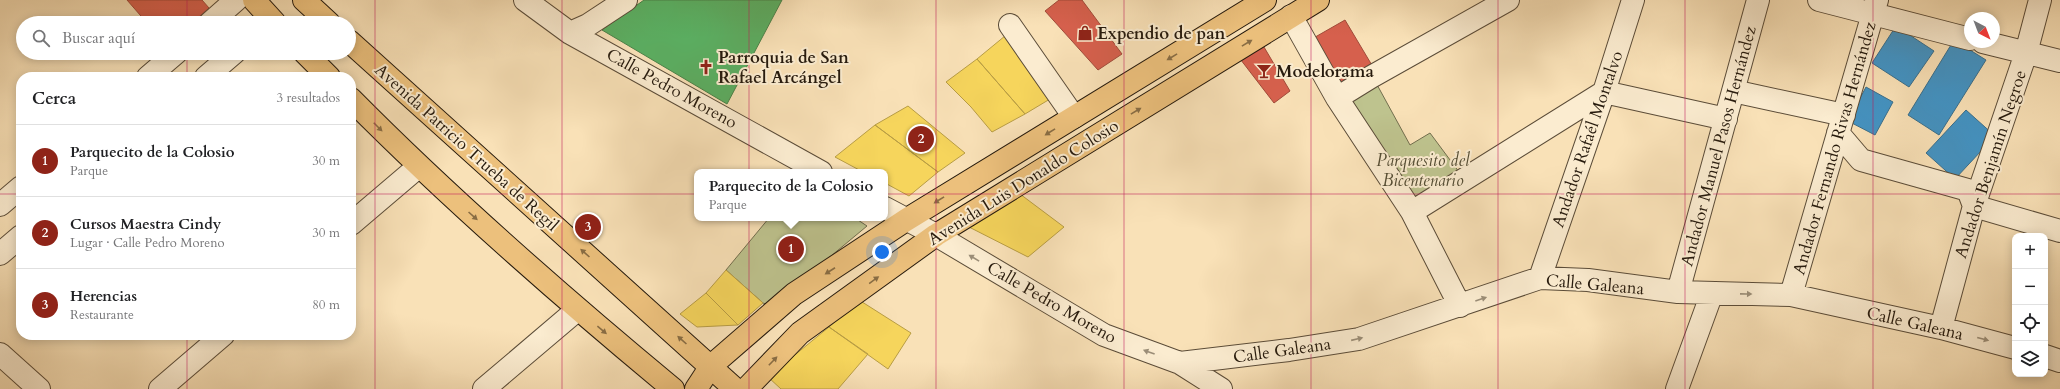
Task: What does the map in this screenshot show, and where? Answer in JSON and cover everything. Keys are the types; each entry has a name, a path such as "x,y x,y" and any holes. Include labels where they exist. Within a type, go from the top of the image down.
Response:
{"main road":[{"path":"254,0 267,16"},
{"path":"304,0 321,16"},
{"path":"696,389 711,366 794,294 906,220 1265,0"},
{"name":"Avenida Luis Donaldo Colosio","path":"746,389 800,334 936,235 1318,0"},
{"name":"Avenida Patricio Trueba de Regil","path":"356,47 735,389"},
{"path":"312,60 324,72"},
{"path":"356,105 418,166 577,310 673,389"}],"street":[{"path":"218,16 236,0"},
{"name":"Calle Pedro Moreno","path":"525,0 570,33 816,169"},
{"path":"570,33 588,25 626,0"},
{"path":"1337,98 1371,77 1508,0"},
{"name":"Andador Rafaél Montalvo","path":"1540,278 1604,92 1633,0"},
{"name":"Andador Manuel Pasos Hernández","path":"1678,292 1758,0"},
{"path":"1819,0 1875,8 1964,37"},
{"name":"Andador Benjamín Negroe","path":"1941,328 1974,206 2026,53 2040,0"},
{"name":"Andador Fernando Rivas Hernández","path":"1791,295 1875,8"},
{"path":"1291,16 1337,98 1412,212 1460,306"},
{"path":"1010,25 1074,117"},
{"path":"2000,46 2060,61"},
{"path":"154,72 168,60"},
{"path":"212,72 226,60"},
{"path":"1733,91 1841,124 1861,160 1968,190 1974,206 2060,231"},
{"path":"1412,212 1604,92 1726,119"},
{"path":"356,220 418,166"},
{"path":"0,205 16,191"},
{"name":"Calle Pedro Moreno","path":"888,210 936,235 1104,335 1180,363 1221,389"},
{"path":"0,254 16,240"},
{"name":"Calle Galeana","path":"1180,363 1289,350 1359,339 1540,278 1588,280 1678,292 1791,295 1941,328 2012,347"},
{"path":"1677,389 1712,293"},
{"path":"484,389 577,310"},
{"path":"160,389 216,340"},
{"path":"0,354 39,389"},
{"path":"2048,357 2060,361"}],"green space":[{"name":"Parquesito del Bicentenario","path":"1375,81 1410,145 1430,133 1462,176 1415,207 1344,99"},
{"path":"767,221 860,221 867,226 771,306 763,303 726,270"}],"building: Viviendas":[{"path":"1011,31 1055,96 1025,114 977,59"},
{"path":"977,59 1025,114 992,132 971,107 946,82"},
{"path":"908,106 965,153 938,172 875,125"},
{"path":"875,125 938,172 909,196 888,185 888,169 857,169 835,157"},
{"path":"1016,191 1064,227 1028,257 967,226"},
{"path":"726,270 763,303 738,325 706,293"},
{"path":"706,293 738,325 697,327 680,314"},
{"path":"859,300 911,333 888,369 829,327"},
{"path":"829,327 868,354 838,389 781,389 768,377"}],"building: Comercios":[{"path":"127,0 202,0 209,8 200,16 141,16"},
{"name":"Expendio de pan","path":"1059,0 1082,0 1122,54 1098,70 1045,11"},
{"path":"1345,20 1373,67 1344,89 1310,40"},
{"name":"Modelorama","path":"1261,42 1290,91 1274,103 1234,51"}],"building: Escuelas":[{"path":"1896,26 1934,51 1909,87 1872,63"},
{"path":"1954,40 1964,46 1964,48 1967,48 1986,60 1939,135 1908,115"},
{"path":"1866,87 1893,102 1875,135 1848,121"},
{"path":"1966,110 1995,136 1955,179 1926,153"}],"building: Público":[{"name":"Parroquia de San Rafael Arcángel","path":"644,0 782,0 727,104 602,30"}],"place":[{"name":"Expendio de pan","path":"1085,33"},
{"name":"Parroquia de San Rafael Arcángel","path":"706,67"},
{"name":"Modelorama","path":"1264,71"},
{"name":"Cursos Maestra Cindy","path":"921,139"},
{"name":"Herencias","path":"588,227"},
{"name":"Parquecito de la Colosio","path":"791,249"}]}
